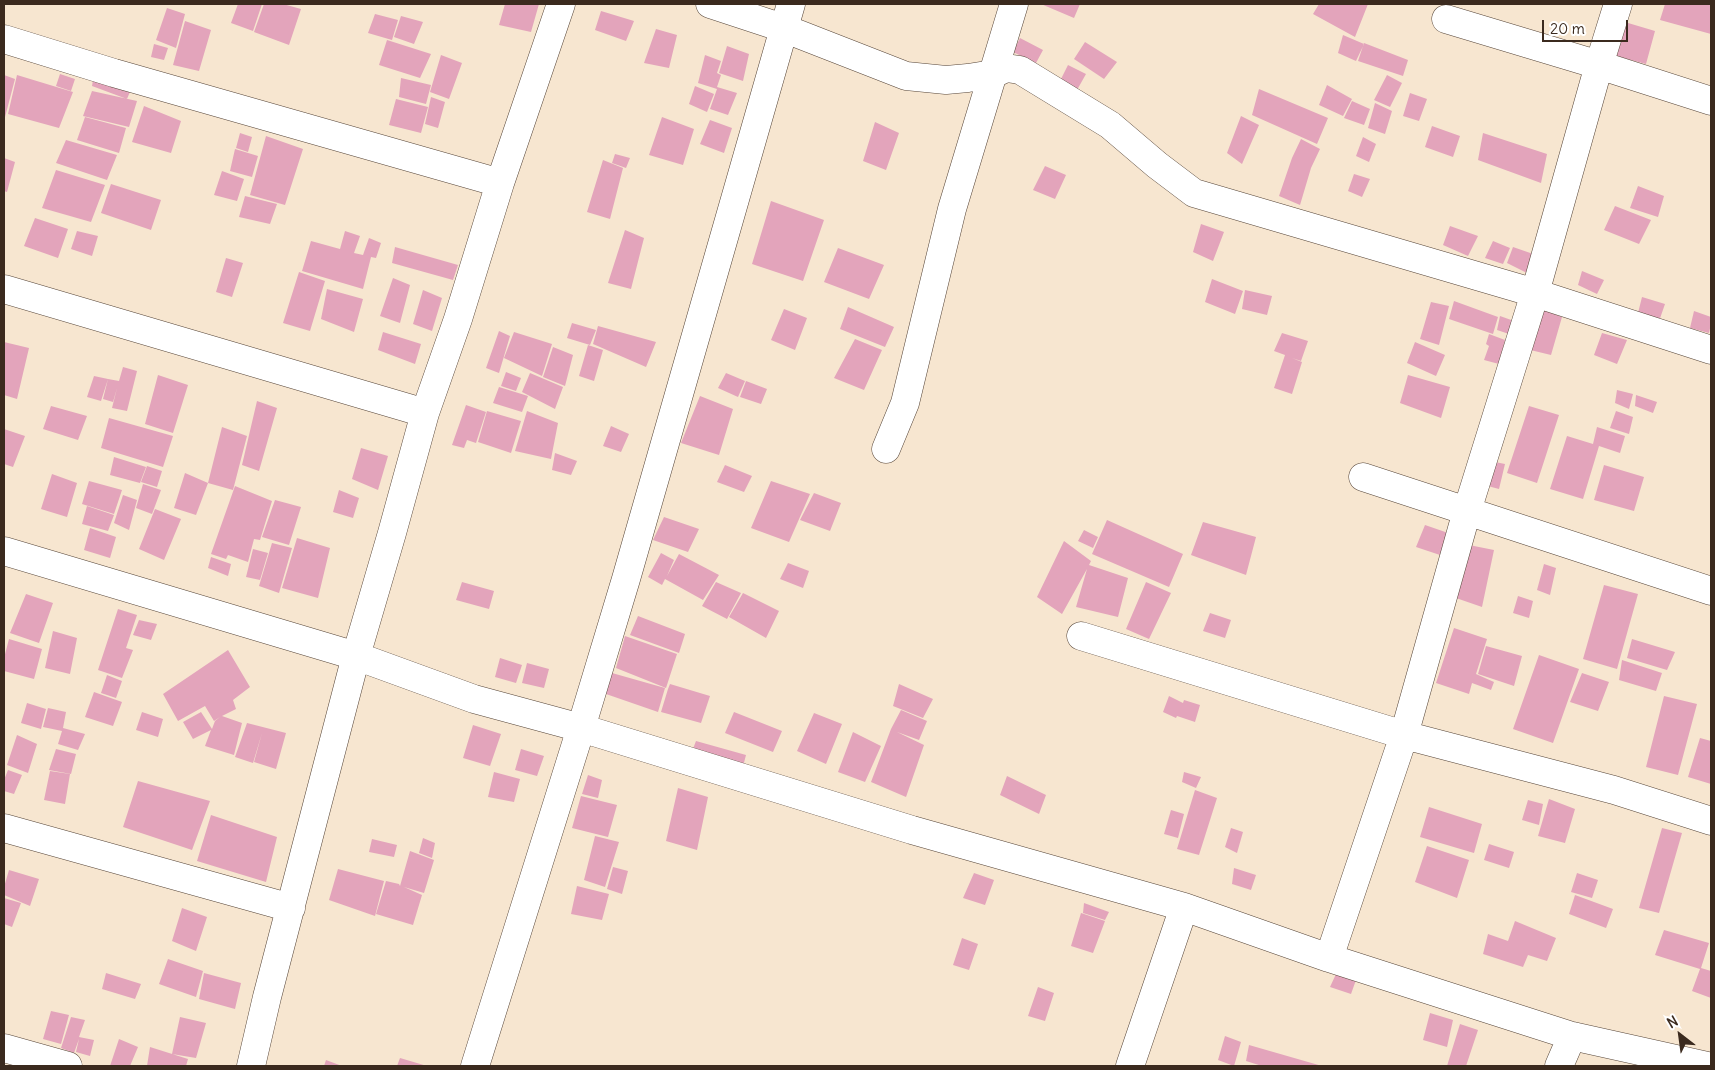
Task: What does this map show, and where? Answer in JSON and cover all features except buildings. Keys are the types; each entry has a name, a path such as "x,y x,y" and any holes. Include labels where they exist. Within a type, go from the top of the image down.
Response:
{"street":[{"path":"251,1066 356,656 425,412 458,319 500,183 561,4"},
{"path":"710,4 787,16 906,76 946,80 993,74 1006,68 1020,70 1110,125 1157,165 1194,193 1535,293 1711,350"},
{"path":"886,449 905,403 952,209 1014,4"},
{"path":"1329,958 1404,735 1466,511 1535,293 1618,4"},
{"path":"474,1066 581,728 787,16"},
{"path":"1446,19 1711,101"},
{"path":"4,39 124,76 500,183"},
{"path":"4,288 425,412"},
{"path":"1363,476 1711,592"},
{"path":"4,551 356,656 474,699 581,728 912,830 1184,907 1329,958 1572,1036 1706,1066"},
{"path":"1082,636 1404,735 1614,790 1711,821"},
{"path":"4,828 291,908"},
{"path":"1130,1066 1184,907"},
{"path":"1559,1066 1572,1036"},
{"path":"4,1048 68,1066"}]}
